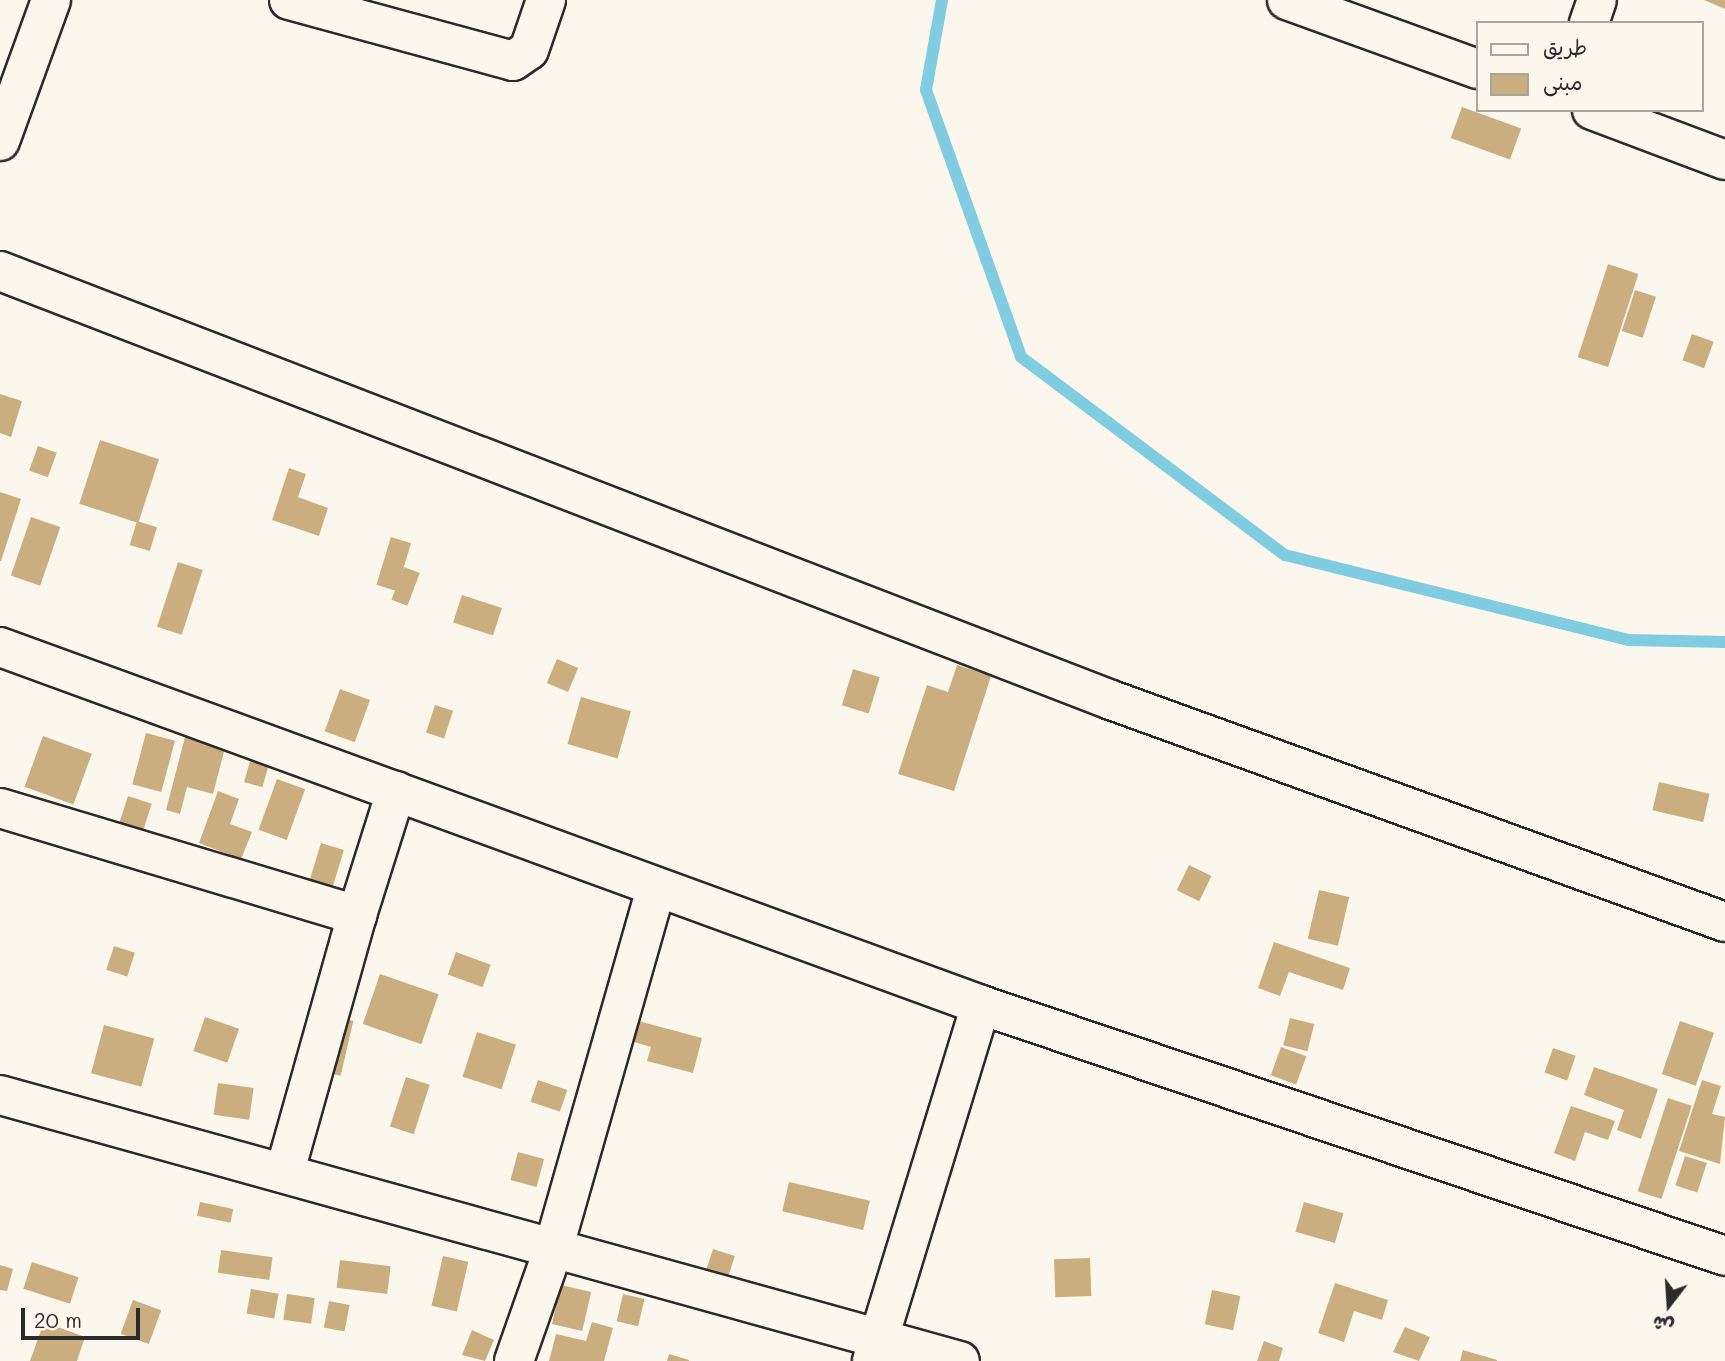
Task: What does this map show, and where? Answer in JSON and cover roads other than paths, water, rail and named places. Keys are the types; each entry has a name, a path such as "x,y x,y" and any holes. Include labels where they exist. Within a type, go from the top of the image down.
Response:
{"street":[{"path":"0,141 51,0"},
{"path":"289,0 513,61 528,50 546,0"},
{"path":"1287,0 1476,68"},
{"path":"1590,21 1597,0"},
{"path":"1597,112 1725,160"},
{"path":"0,271 1111,700 1725,922"},
{"path":"0,647 981,1005 1725,1256"},
{"path":"285,1171 357,915 396,791"},
{"path":"0,808 357,915"},
{"path":"514,1361 553,1250 656,888"},
{"path":"875,1350 981,1005"},
{"path":"2,1101 285,1171 553,1250 875,1350 960,1361"}],"waterway":[{"path":"942,0 926,90 1021,357 1285,555 1628,640 1725,642"}]}
